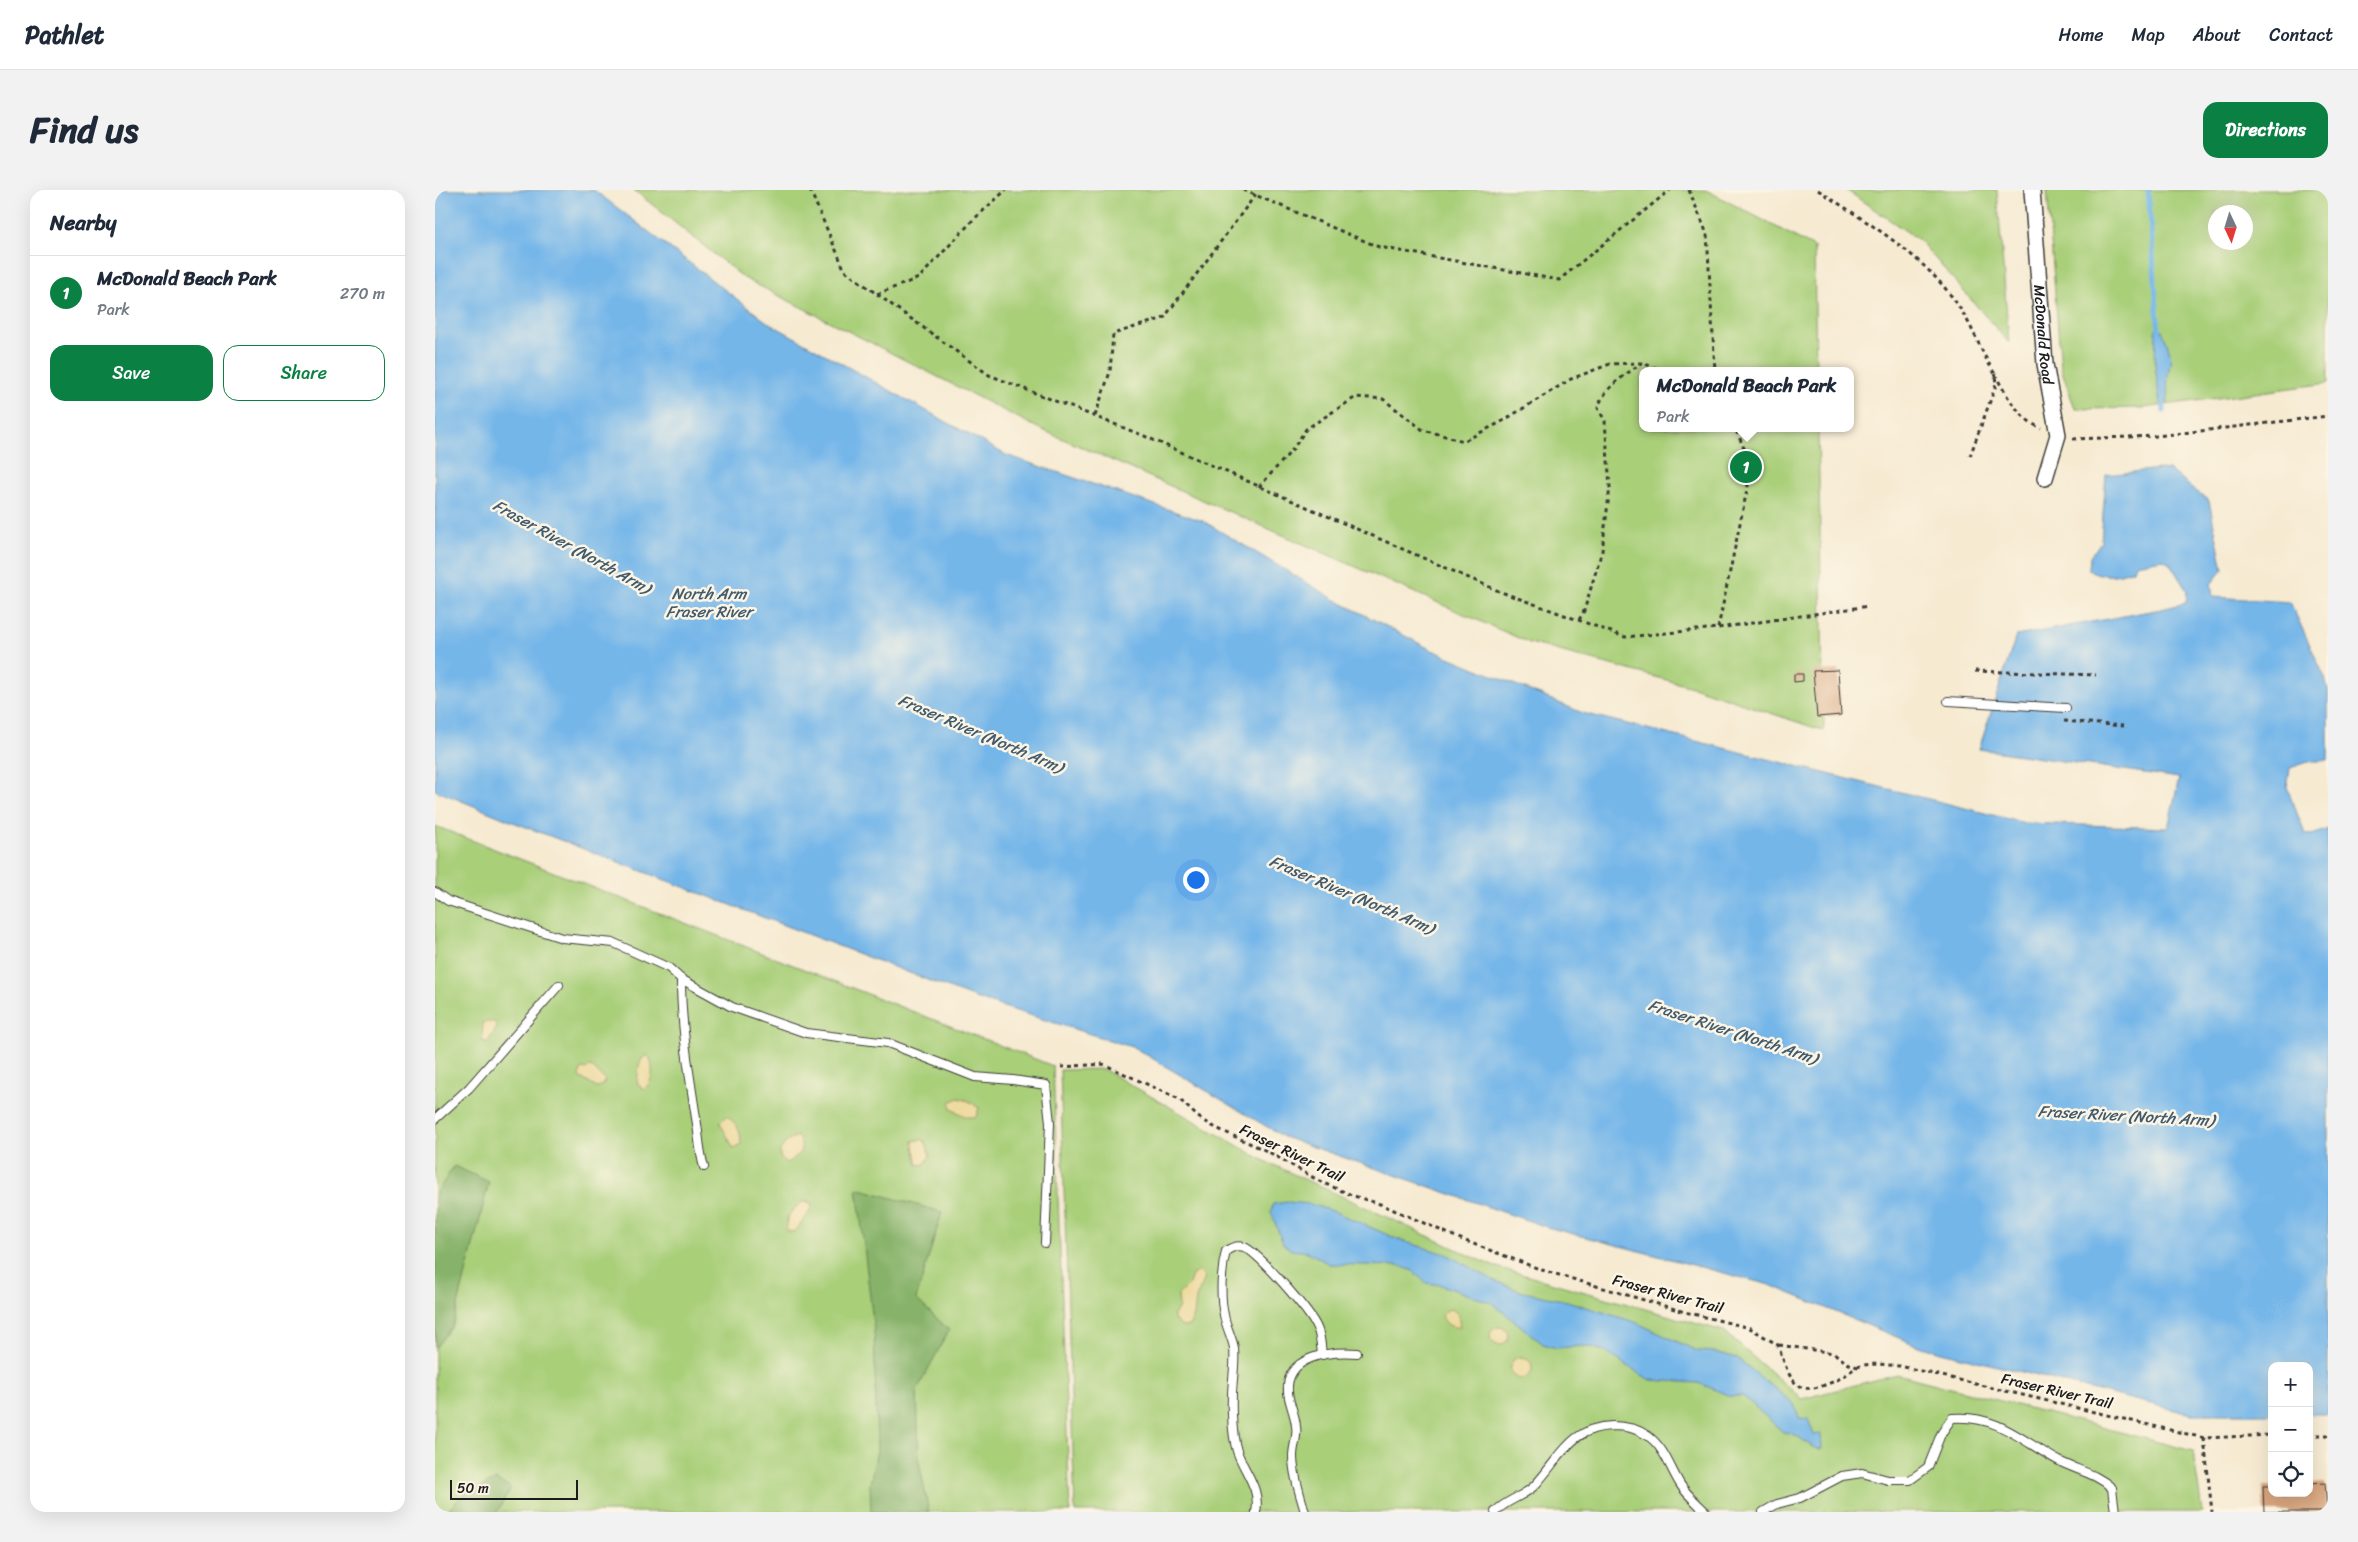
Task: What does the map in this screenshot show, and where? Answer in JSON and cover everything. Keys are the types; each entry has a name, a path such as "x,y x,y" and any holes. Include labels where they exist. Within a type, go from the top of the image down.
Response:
{"street":[{"name":"McDonald Road","path":"2032,190 2045,364 2058,435 2045,478"}],"lane":[{"path":"1949,701 2066,708"},
{"path":"435,892 448,901 562,938 614,943 669,968 681,980 732,1007 806,1033 888,1043 975,1077 1046,1085 1049,1123 1045,1243"},
{"path":"681,980 681,1005 689,1073 700,1139 700,1153 705,1167"},
{"path":"435,1119 469,1088 559,985"},
{"path":"1256,1512 1255,1486 1237,1451 1232,1403 1235,1369 1233,1348 1224,1316 1222,1298 1223,1260 1226,1251 1235,1246 1244,1248 1256,1255 1295,1299 1317,1328 1323,1355"},
{"path":"1305,1512 1295,1475 1292,1455 1297,1426 1288,1388 1291,1373 1299,1364 1311,1358 1339,1352 1357,1353"},
{"path":"1763,1512 1777,1504 1801,1498 1842,1476 1863,1473 1888,1480 1910,1480 1928,1467 1941,1434 1953,1418 1966,1417 2009,1429 2061,1462 2101,1478 2112,1488 2115,1512"},
{"path":"1495,1512 1513,1498 1536,1485 1552,1461 1575,1439 1585,1431 1601,1426 1627,1426 1649,1436 1662,1451 1680,1485 1706,1512"}],"path":[{"path":"809,190 845,271 989,374 1095,416 1501,592 1625,637 1717,628 1869,606"},
{"path":"877,294 919,278 973,220 1006,190"},
{"path":"1243,190 1379,247 1559,280 1670,190"},
{"path":"1689,190 1707,234 1715,367"},
{"path":"1818,190 1901,245 1934,276 1961,310 2003,391 2030,424 2058,435 2078,440 2157,436 2328,416"},
{"path":"1095,416 1110,372 1113,334 1163,318 1256,194"},
{"path":"1259,487 1293,449 1306,430 1356,397 1383,399 1423,430 1464,441 1501,422 1571,379 1610,364 1642,363 1654,367"},
{"path":"1579,620 1584,611 1602,551 1610,487 1605,421 1598,408 1601,398 1610,387 1642,363"},
{"path":"1970,456 1993,396 1996,385 1995,374"},
{"path":"1717,628 1752,466 1737,432"},
{"path":"1975,671 2096,675"},
{"name":"Fraser River Trail","path":"1061,1067 1103,1064 1179,1099 1198,1117 1216,1128 1267,1151 1321,1182 1542,1270 1685,1312 1750,1328 1778,1344 1787,1373 1798,1386 1808,1389 1821,1387 1844,1376 1857,1367 1875,1364 1900,1366 2204,1438 2268,1435"},
{"path":"1778,1344 1834,1353 1847,1363 1857,1367"},
{"path":"2313,1435 2328,1435"},
{"path":"2204,1438 2212,1512"}],"green space":[{"path":"634,190 1706,190 1814,247 1816,367 1639,367 1639,432 1818,432 1824,731 1696,688 1530,643 1040,429 744,278"},
{"path":"1846,190 1997,190 2009,343 1919,240"},
{"path":"2047,190 2328,190 2328,383 2144,408 2075,409 2061,368"},
{"path":"435,826 1053,1066 1070,1512 435,1512"},
{"path":"1103,1069 1263,1160 1493,1266 1723,1331 1802,1399 1897,1374 2193,1451 2202,1512 1075,1512 1060,1070"},
{"path":"454,1166 489,1182 453,1325 435,1348 435,1195"},
{"path":"857,1188 942,1212 916,1299 949,1330 917,1390 919,1461 929,1512 871,1512 870,1484 877,1450 874,1330"},
{"path":"496,1480 511,1488 497,1512 446,1512 463,1495"}],"sand":[{"path":"483,1022 495,1022 497,1028 487,1043 482,1040"},
{"path":"647,1055 652,1066 652,1075 650,1082 644,1089 637,1083 641,1060"},
{"path":"590,1067 605,1080 597,1088 579,1077 581,1070"},
{"path":"959,1098 969,1101 979,1108 976,1117 967,1117 951,1109 950,1102"},
{"path":"727,1116 736,1125 740,1136 741,1145 734,1149 720,1123"},
{"path":"797,1136 801,1145 800,1152 786,1163 780,1157 780,1150 787,1141"},
{"path":"922,1139 926,1143 930,1156 925,1164 918,1165 913,1141"},
{"path":"804,1201 811,1203 812,1206 809,1213 795,1232 787,1231 786,1226 790,1213"},
{"path":"1199,1271 1205,1278 1196,1298 1194,1316 1189,1326 1182,1327 1174,1320 1174,1315 1179,1307 1178,1295 1189,1284 1192,1275"},
{"path":"1447,1309 1453,1310 1458,1314 1460,1327 1451,1326 1445,1321 1442,1316"},
{"path":"1499,1327 1505,1330 1508,1336 1505,1342 1499,1345 1493,1342 1490,1336 1493,1330"},
{"path":"1521,1357 1531,1364 1532,1368 1525,1378 1521,1379 1511,1372 1510,1368 1517,1358"}],"water":[{"name":"North Arm Fraser River","path":"435,190 594,190 767,322 1006,455 1203,521 1334,599 1432,650 1583,713 2025,823 2168,828 2179,778 1979,749 2016,636 2186,603 2187,591 2169,562 2162,559 2135,564 2133,570 2116,575 2105,575 2089,570 2090,557 2101,542 2106,475 2160,469 2169,470 2209,501 2223,569 2211,584 2213,597 2290,602 2325,678 2328,691 2328,760 2308,762 2290,768 2287,787 2305,834 2312,835 2328,829 2328,1414 2313,1414 2313,1362 2268,1362 2268,1414 2191,1414 1921,1347 1770,1285 1547,1227 1284,1137 1135,1048 975,998 513,822 435,790"},
{"path":"2156,329 2162,330 2171,360 2167,383 2168,403 2160,404 2155,365"},
{"path":"1288,1202 1310,1204 1335,1212 1402,1241 1446,1254 1495,1281 1523,1292 1567,1301 1635,1322 1697,1351 1715,1352 1737,1358 1794,1404 1799,1418 1808,1419 1814,1435 1821,1434 1822,1449 1817,1449 1794,1435 1783,1432 1743,1396 1730,1396 1699,1383 1650,1380 1604,1351 1586,1346 1556,1348 1543,1344 1492,1303 1441,1285 1426,1283 1413,1271 1400,1266 1329,1264 1308,1252 1291,1250 1283,1244 1271,1212 1273,1204"}],"building":[{"path":"1838,670 1841,715 1817,717 1813,671"},
{"path":"1794,674 1803,674 1803,681 1794,682"},
{"path":"2325,1483 2327,1512 2264,1512 2263,1486 2268,1486 2268,1497 2313,1497 2313,1484"}],"waterway":[{"path":"2148,190 2159,334"},
{"path":"2163,397 2164,411"}],"place":[{"name":"McDonald Beach Park","path":"1746,467"}],"water label":[{"name":"Fraser River (North Arm)","path":"572,546"},
{"name":"Fraser River (North Arm)","path":"981,733"},
{"name":"Fraser River (North Arm)","path":"1352,894"},
{"name":"Fraser River (North Arm)","path":"1733,1031"},
{"name":"Fraser River (North Arm)","path":"2126,1115"}]}
